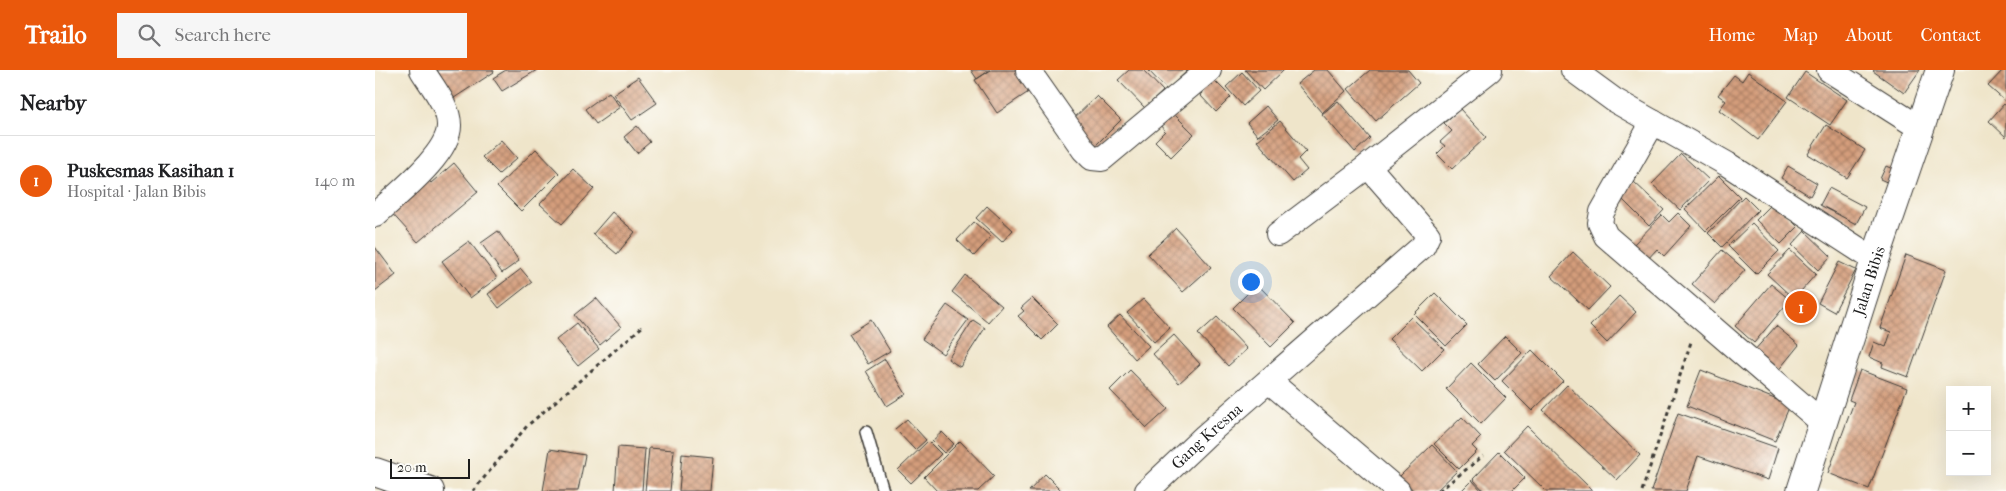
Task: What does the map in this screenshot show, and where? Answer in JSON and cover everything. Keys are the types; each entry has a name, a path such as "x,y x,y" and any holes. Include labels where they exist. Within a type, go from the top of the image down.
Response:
{"main road":[{"name":"Jalan Bibis","path":"1801,491 1875,260 1940,70"},
{"path":"375,472 430,491"}],"street":[{"path":"375,215 425,167 446,138 450,125 446,111 422,70"},
{"path":"1038,74 1084,150 1092,158 1102,159 1209,70"},
{"path":"1279,234 1369,166 1490,70"},
{"path":"1573,70 1614,100 1727,164 1875,260"},
{"path":"1829,70 1920,128"},
{"path":"1653,122 1602,212 1600,224 1606,236 1621,251 1824,424"},
{"name":"Gang Kresna","path":"1147,491 1426,242 1428,236 1369,166"},
{"path":"1269,381 1398,491"}],"lane":[{"path":"867,432 883,491"}],"path":[{"path":"1642,491 1699,317"},
{"path":"473,491 527,426 643,326"},
{"path":"1439,491 1483,456"}],"building":[{"path":"437,70 493,70 494,72 454,98"},
{"path":"506,70 537,70 502,91 493,78"},
{"path":"971,70 990,70 977,79"},
{"path":"991,70 1021,70 1033,89 997,113 975,80"},
{"path":"1129,70 1143,70 1163,91 1145,108 1118,80"},
{"path":"1148,70 1188,70 1167,90"},
{"path":"1245,70 1284,70 1263,90"},
{"path":"1314,70 1328,70 1346,91 1322,113 1297,84"},
{"path":"1370,70 1408,70 1419,83 1376,121 1348,89"},
{"path":"1874,70 1920,70 1904,93"},
{"path":"2003,70 2006,70 2006,102 1988,86"},
{"path":"1242,72 1259,91 1243,106 1226,87"},
{"path":"1748,72 1787,101 1758,140 1719,110 1726,101 1718,95 1734,75 1742,81"},
{"path":"1805,72 1847,100 1830,125 1788,97"},
{"path":"638,77 657,103 632,120 613,94"},
{"path":"1212,78 1231,97 1216,112 1200,95 1202,94 1199,91"},
{"path":"609,92 620,107 596,124 585,109"},
{"path":"1097,96 1121,120 1093,148 1069,123"},
{"path":"1338,101 1370,138 1355,152 1322,114"},
{"path":"2004,104 2006,106 2006,137 1989,121"},
{"path":"1266,106 1278,120 1258,136 1247,123"},
{"path":"1460,109 1486,137 1452,169 1437,154 1445,146 1440,142 1452,131 1444,123"},
{"path":"1172,112 1194,134 1171,157 1155,141 1165,131 1160,125"},
{"path":"1280,121 1306,151 1298,159 1307,170 1293,182 1257,141"},
{"path":"1826,125 1865,150 1847,178 1808,154"},
{"path":"637,126 650,142 637,153 624,137"},
{"path":"501,140 517,158 499,174 482,157"},
{"path":"536,149 559,173 521,211 497,187"},
{"path":"1681,154 1709,180 1680,210 1652,184"},
{"path":"454,163 478,192 418,242 388,209 425,176 431,183"},
{"path":"1788,166 1817,183 1810,196 1781,178"},
{"path":"1886,166 1897,171 1891,184 1880,179"},
{"path":"573,169 594,189 562,224 540,204"},
{"path":"1719,176 1740,197 1706,231 1685,209"},
{"path":"1634,182 1664,210 1649,226 1620,197"},
{"path":"1829,188 1865,207 1856,224 1820,205"},
{"path":"1744,196 1758,210 1722,247 1708,233"},
{"path":"1774,202 1798,227 1781,244 1756,220"},
{"path":"987,206 1013,230 1002,242 976,218"},
{"path":"612,212 635,232 617,254 593,234"},
{"path":"1678,213 1691,226 1664,256 1657,249 1646,261 1631,247 1662,215 1669,222"},
{"path":"974,222 991,237 974,256 957,240"},
{"path":"1752,223 1779,251 1756,274 1728,246"},
{"path":"1176,228 1211,267 1183,292 1148,254"},
{"path":"498,231 519,261 502,273 481,243"},
{"path":"1805,231 1831,256 1818,270 1792,245"},
{"path":"469,241 497,278 470,298 442,261"},
{"path":"375,247 396,275 375,291"},
{"path":"1722,250 1745,270 1715,304 1692,284"},
{"path":"1790,250 1816,274 1794,299 1767,274"},
{"path":"1573,252 1610,287 1588,310 1551,276"},
{"path":"1906,255 1946,270 1908,377 1882,367 1883,363 1869,357 1874,342 1886,347 1891,332 1880,328"},
{"path":"1839,262 1856,270 1834,312 1818,303"},
{"path":"521,269 532,282 499,308 488,294"},
{"path":"965,275 1002,306 988,322 952,292"},
{"path":"1257,284 1295,323 1271,347 1233,308"},
{"path":"1771,284 1790,300 1754,343 1735,326"},
{"path":"1435,293 1467,325 1446,346 1414,314"},
{"path":"1619,296 1636,312 1607,343 1590,326"},
{"path":"596,298 621,327 600,345 575,315"},
{"path":"1032,298 1058,324 1042,340 1018,316 1024,311 1021,308"},
{"path":"1143,299 1170,328 1154,342 1127,313"},
{"path":"947,305 968,320 943,354 922,339"},
{"path":"1120,315 1149,346 1135,359 1107,327"},
{"path":"1217,317 1247,349 1228,366 1198,334"},
{"path":"1411,317 1444,349 1422,371 1389,339"},
{"path":"871,320 890,351 868,364 849,334"},
{"path":"973,320 985,328 960,367 948,359"},
{"path":"577,323 599,349 578,366 556,340"},
{"path":"1776,326 1799,345 1777,372 1753,352"},
{"path":"1174,335 1200,364 1179,383 1153,354"},
{"path":"1505,336 1522,353 1495,381 1478,364"},
{"path":"1532,350 1563,381 1532,411 1502,381"},
{"path":"885,359 906,394 887,406 866,371"},
{"path":"1471,363 1506,398 1481,424 1446,389"},
{"path":"1130,370 1168,409 1147,428 1110,390"},
{"path":"1701,370 1790,405 1775,441 1687,406"},
{"path":"1860,370 1907,388 1869,489 1828,473 1854,402 1849,400"},
{"path":"1567,385 1640,455 1617,480 1543,410"},
{"path":"1678,413 1778,448 1768,480 1698,456 1686,491 1651,491"},
{"path":"1462,417 1481,437 1472,446 1477,451 1459,469 1434,444"},
{"path":"907,419 926,440 915,450 895,429"},
{"path":"1527,426 1593,491 1546,491 1504,450"},
{"path":"942,432 954,444 944,453 932,441"},
{"path":"928,441 941,454 911,483 898,470"},
{"path":"960,441 994,476 978,491 937,491 924,477"},
{"path":"1432,445 1457,471 1436,491 1414,491 1400,476"},
{"path":"618,447 645,449 642,491 615,491"},
{"path":"649,448 674,450 670,491 645,491"},
{"path":"550,449 585,455 578,491 543,491"},
{"path":"1499,452 1525,478 1512,491 1484,491 1473,479"},
{"path":"682,454 713,457 710,491 679,491"},
{"path":"1045,474 1062,491 1029,491"},
{"path":"1472,480 1482,491 1461,491"}],"place":[{"name":"Puskesmas Kasihan 1","path":"1801,307"}]}
